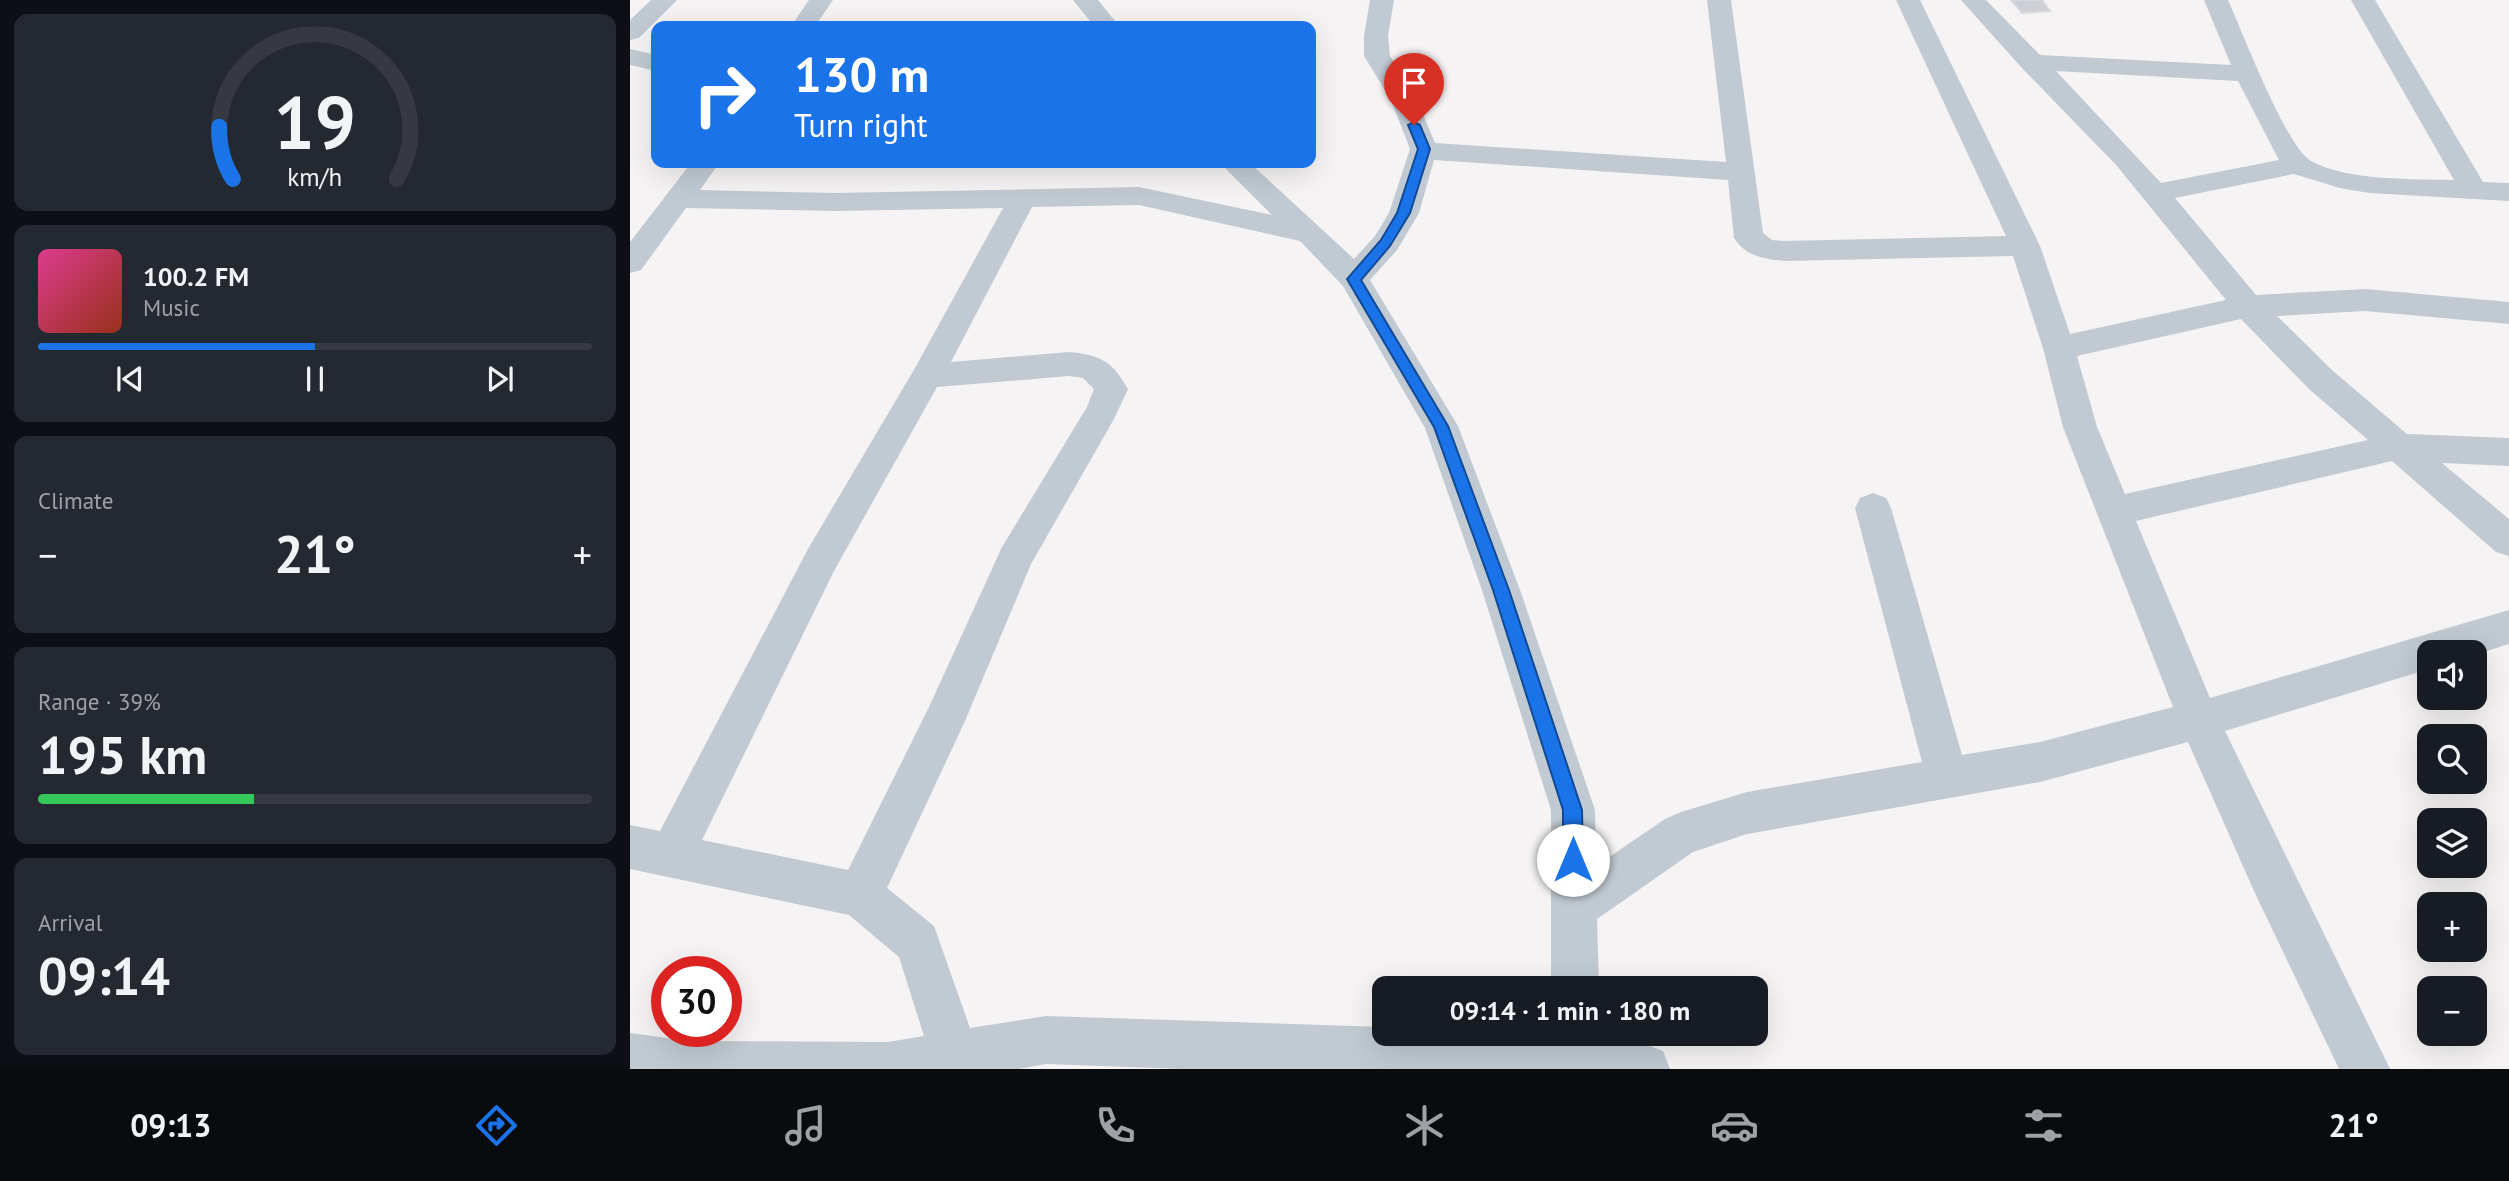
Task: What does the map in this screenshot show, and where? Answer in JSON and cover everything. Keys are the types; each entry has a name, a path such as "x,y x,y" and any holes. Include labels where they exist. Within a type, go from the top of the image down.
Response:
{"street":[{"path":"630,33 665,0"},
{"path":"806,21 821,0"},
{"path":"1085,0 1103,21"},
{"path":"1354,279 1386,243 1404,213 1424,149 1404,100 1377,56 1376,36 1382,0"},
{"path":"1718,0 1749,239 1765,249 1784,251 2025,246"},
{"path":"1908,0 2025,246 2059,348 2080,427 2199,720 2270,875 2365,1069"},
{"path":"1973,0 2030,62 2094,124 2248,306 2321,380 2396,447 2509,541"},
{"path":"2216,0 2248,74 2297,165 2316,174 2337,178 2509,192"},
{"path":"2362,0 2473,190"},
{"path":"630,57 651,62"},
{"path":"2030,62 2248,74"},
{"path":"1424,149 1446,154 1740,172"},
{"path":"2155,193 2297,165"},
{"path":"631,261 701,168"},
{"path":"1239,168 1339,261 1354,279 1441,426 1501,590 1573,810 1575,976"},
{"path":"678,199 835,202 1139,197 1180,203 1307,233"},
{"path":"956,1056 918,942 860,895 651,851 927,376 1023,200"},
{"path":"2059,348 2248,306 2365,300 2509,313"},
{"path":"860,895 944,721 1015,558 1102,410 1111,389 1104,375 1092,366 1069,364 927,376"},
{"path":"2116,511 2396,447 2509,452"},
{"path":"1873,508 1947,778"},
{"path":"1573,909 1681,834 1747,813 2040,762 2199,720 2509,627"},
{"path":"630,1058 690,1066 888,1067 1046,1041 1372,1044"},
{"path":"1582,1046 1638,1069"}],"building":[{"path":"2011,0 2042,0 2050,11 2022,13"}],"route":[{"path":"1414,125 1424,149 1404,213 1386,243 1354,279 1441,426 1501,590 1573,810 1573,860"}]}
